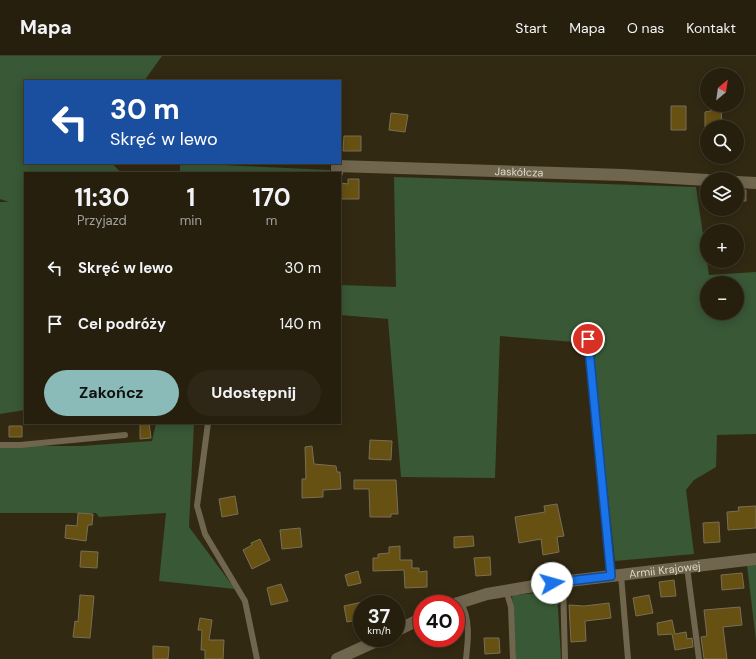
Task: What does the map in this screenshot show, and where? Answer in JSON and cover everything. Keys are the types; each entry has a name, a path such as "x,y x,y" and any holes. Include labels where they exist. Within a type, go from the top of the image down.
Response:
{"street":[{"name":"Jaskółcza","path":"337,172 337,166 623,175 700,180"},
{"path":"744,182 756,183"},
{"name":"Armii Krajowej","path":"465,601 506,590 616,575 756,559"},
{"path":"337,659 363,647"}],"lane":[{"path":"588,339 616,575 628,659"},
{"path":"208,424 197,506 205,534 245,601 257,659"},
{"path":"0,445 20,445 125,435"},
{"path":"687,567 700,659"},
{"path":"563,582 565,659"},
{"path":"506,590 511,607 514,659"},
{"path":"465,609 468,638 466,659"}],"green space":[{"path":"0,56 162,56 145,80 24,80 24,164 113,164 120,172 24,172 24,410 0,414 0,202 9,202 0,199"},
{"path":"180,164 330,170 330,172 180,172"},
{"path":"394,177 696,187 701,224 700,224 700,268 708,268 709,275 756,272 756,434 717,435 716,467 694,480 686,490 694,554 615,561 592,347 574,342 500,336 495,478 401,477 388,319 341,315 341,285 396,287"},
{"path":"156,424 194,424 189,527 235,589 159,581 166,513 99,517 96,513 0,513 0,446 81,446 152,441"},
{"path":"747,565 756,565 756,641"},
{"path":"557,592 561,659 516,659 512,595"}],"building":[{"path":"671,106 686,106 686,130 671,130"},
{"path":"705,112 721,112 722,120 705,120"},
{"path":"391,113 408,115 405,132 389,130"},
{"path":"344,136 361,136 361,151 343,151"},
{"path":"348,179 359,179 359,199 341,199 341,183 348,184"},
{"path":"744,190 746,190 746,201 744,201"},
{"path":"140,424 149,424 151,438 140,439"},
{"path":"9,426 22,426 22,437 9,437"},
{"path":"370,440 392,441 391,460 369,459"},
{"path":"312,446 314,464 336,466 337,472 340,472 341,489 323,490 323,497 302,498 302,479 306,479 305,447"},
{"path":"354,480 396,480 398,514 391,514 391,517 370,517 369,489 354,489"},
{"path":"235,496 238,514 222,517 219,499"},
{"path":"557,504 564,536 557,537 559,552 543,555 541,539 519,543 515,517 545,512 544,506"},
{"path":"756,506 756,528 728,530 727,512 739,511 738,507"},
{"path":"78,513 93,514 92,525 88,525 86,541 65,538 66,525 77,526"},
{"path":"719,522 720,542 704,543 703,523"},
{"path":"300,528 302,547 282,549 280,530"},
{"path":"473,536 474,546 454,548 454,537"},
{"path":"260,539 270,560 252,569 243,550 252,545 251,543"},
{"path":"400,546 400,560 412,560 412,568 419,568 419,572 427,571 427,587 405,588 404,570 373,571 373,558 378,558 378,554 389,553 389,547"},
{"path":"81,551 98,552 97,568 80,567"},
{"path":"490,557 491,575 476,576 474,558"},
{"path":"358,571 361,583 348,586 345,575"},
{"path":"742,573 744,588 722,590 721,575"},
{"path":"674,580 676,596 661,597 659,582"},
{"path":"281,584 288,601 271,605 267,588"},
{"path":"80,595 94,596 90,638 73,637 75,621 78,622"},
{"path":"649,595 653,613 636,616 633,598"},
{"path":"609,603 611,618 585,621 586,641 571,642 569,605 584,606"},
{"path":"353,604 353,621 347,622 344,606"},
{"path":"740,607 742,625 723,627 727,659 704,659 701,637 707,636 704,610"},
{"path":"200,618 212,620 209,640 224,640 223,659 205,659 205,650 201,650 202,630 198,630"},
{"path":"672,620 675,634 686,632 687,639 692,638 693,647 675,650 672,634 658,635 657,623"},
{"path":"484,638 499,638 500,653 485,654"},
{"path":"153,646 169,647 168,659 153,659"}],"route":[{"path":"552,583 611,576 588,339"}]}
